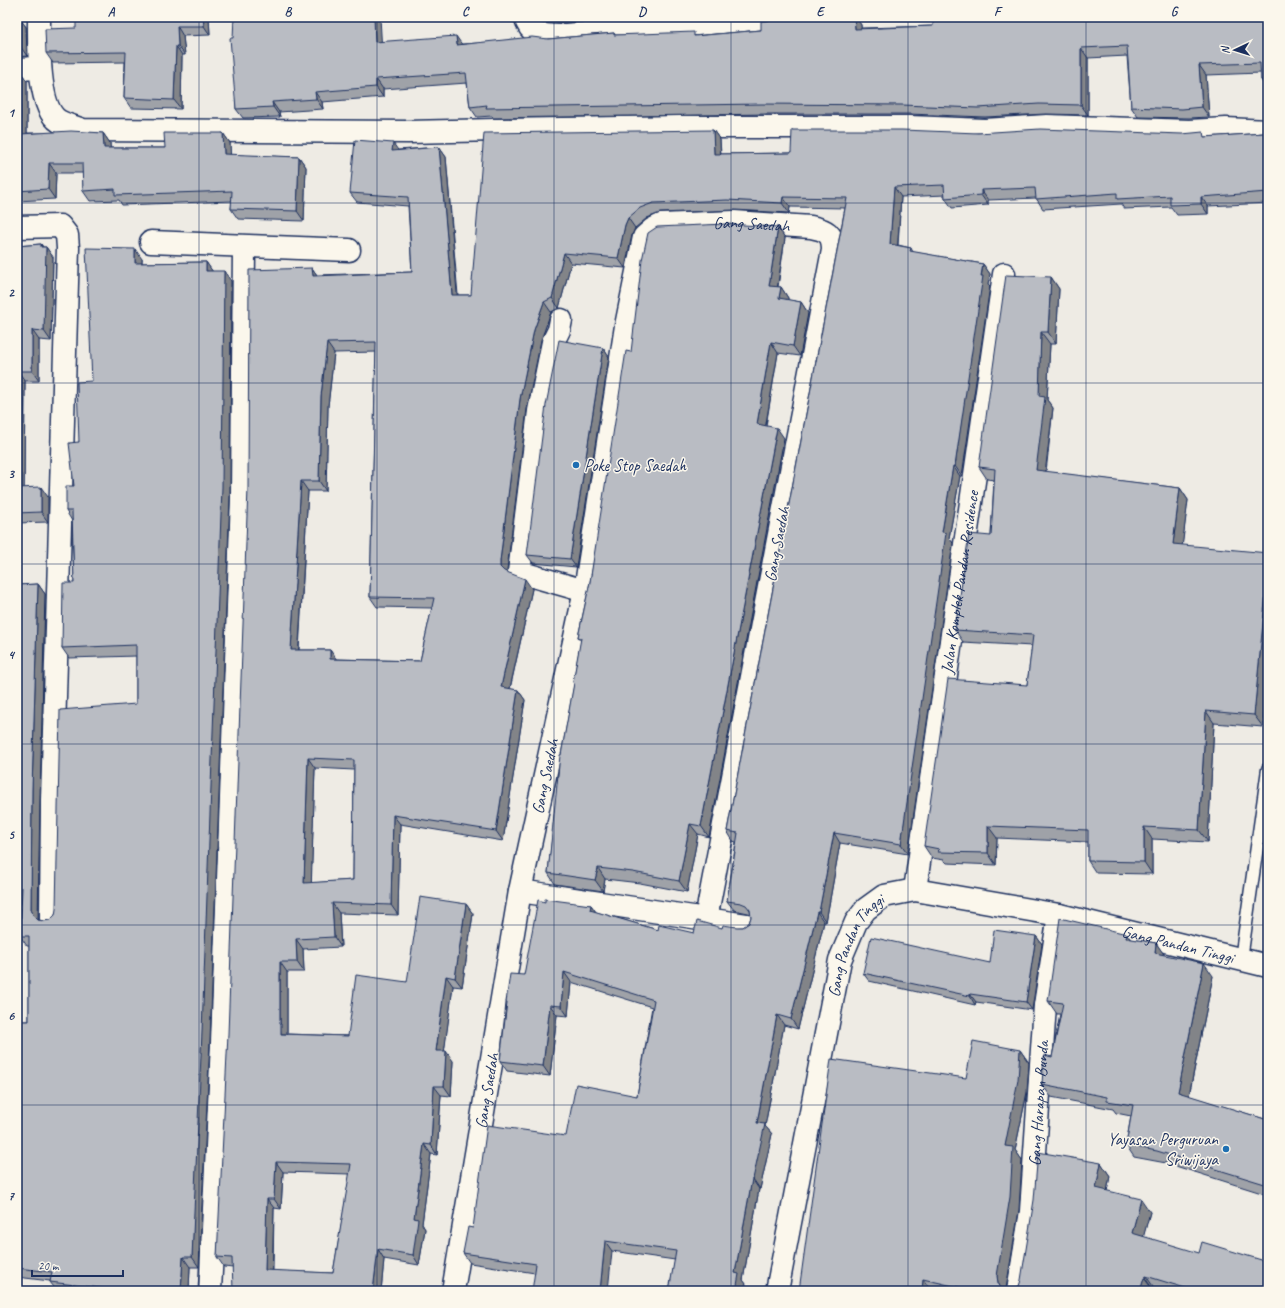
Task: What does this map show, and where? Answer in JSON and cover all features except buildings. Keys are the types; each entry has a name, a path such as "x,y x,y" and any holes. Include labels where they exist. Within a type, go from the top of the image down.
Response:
{"street":[{"path":"39,17 40,68 47,106 58,121 82,130 408,132 680,127 909,127 985,130 1047,126 1268,131"},
{"path":"525,17 532,30 539,34 554,36 782,17"},
{"path":"17,69 40,68"},
{"name":"Gang Saedah","path":"453,1291 520,891 585,591 626,326 644,237 661,224 734,222 811,227 822,229 829,234 833,240 833,250 706,919"},
{"path":"17,226 60,226 66,234 68,248 53,777 51,920"},
{"path":"151,242 349,250"},
{"path":"210,1291 222,1044 242,497 244,246"},
{"name":"Jalan Komplek Pandan Residence","path":"915,890 1004,274"},
{"path":"560,320 559,330 554,342 539,411 519,572 585,591"},
{"name":"Gang Pandan Tinggi","path":"777,1291 840,960 856,922 866,909 884,896 915,890 1059,915 1268,966"},
{"path":"520,891 746,925"},
{"name":"Gang Harapan Bunda","path":"1018,1291 1031,1212 1045,1005 1059,915"}],"lane":[{"path":"1241,960 1268,769"}],"place":[{"name":"Poke Stop Saedah","path":"576,465"},
{"name":"Yayasan Perguruan Sriwijaya","path":"1226,1149"}]}
